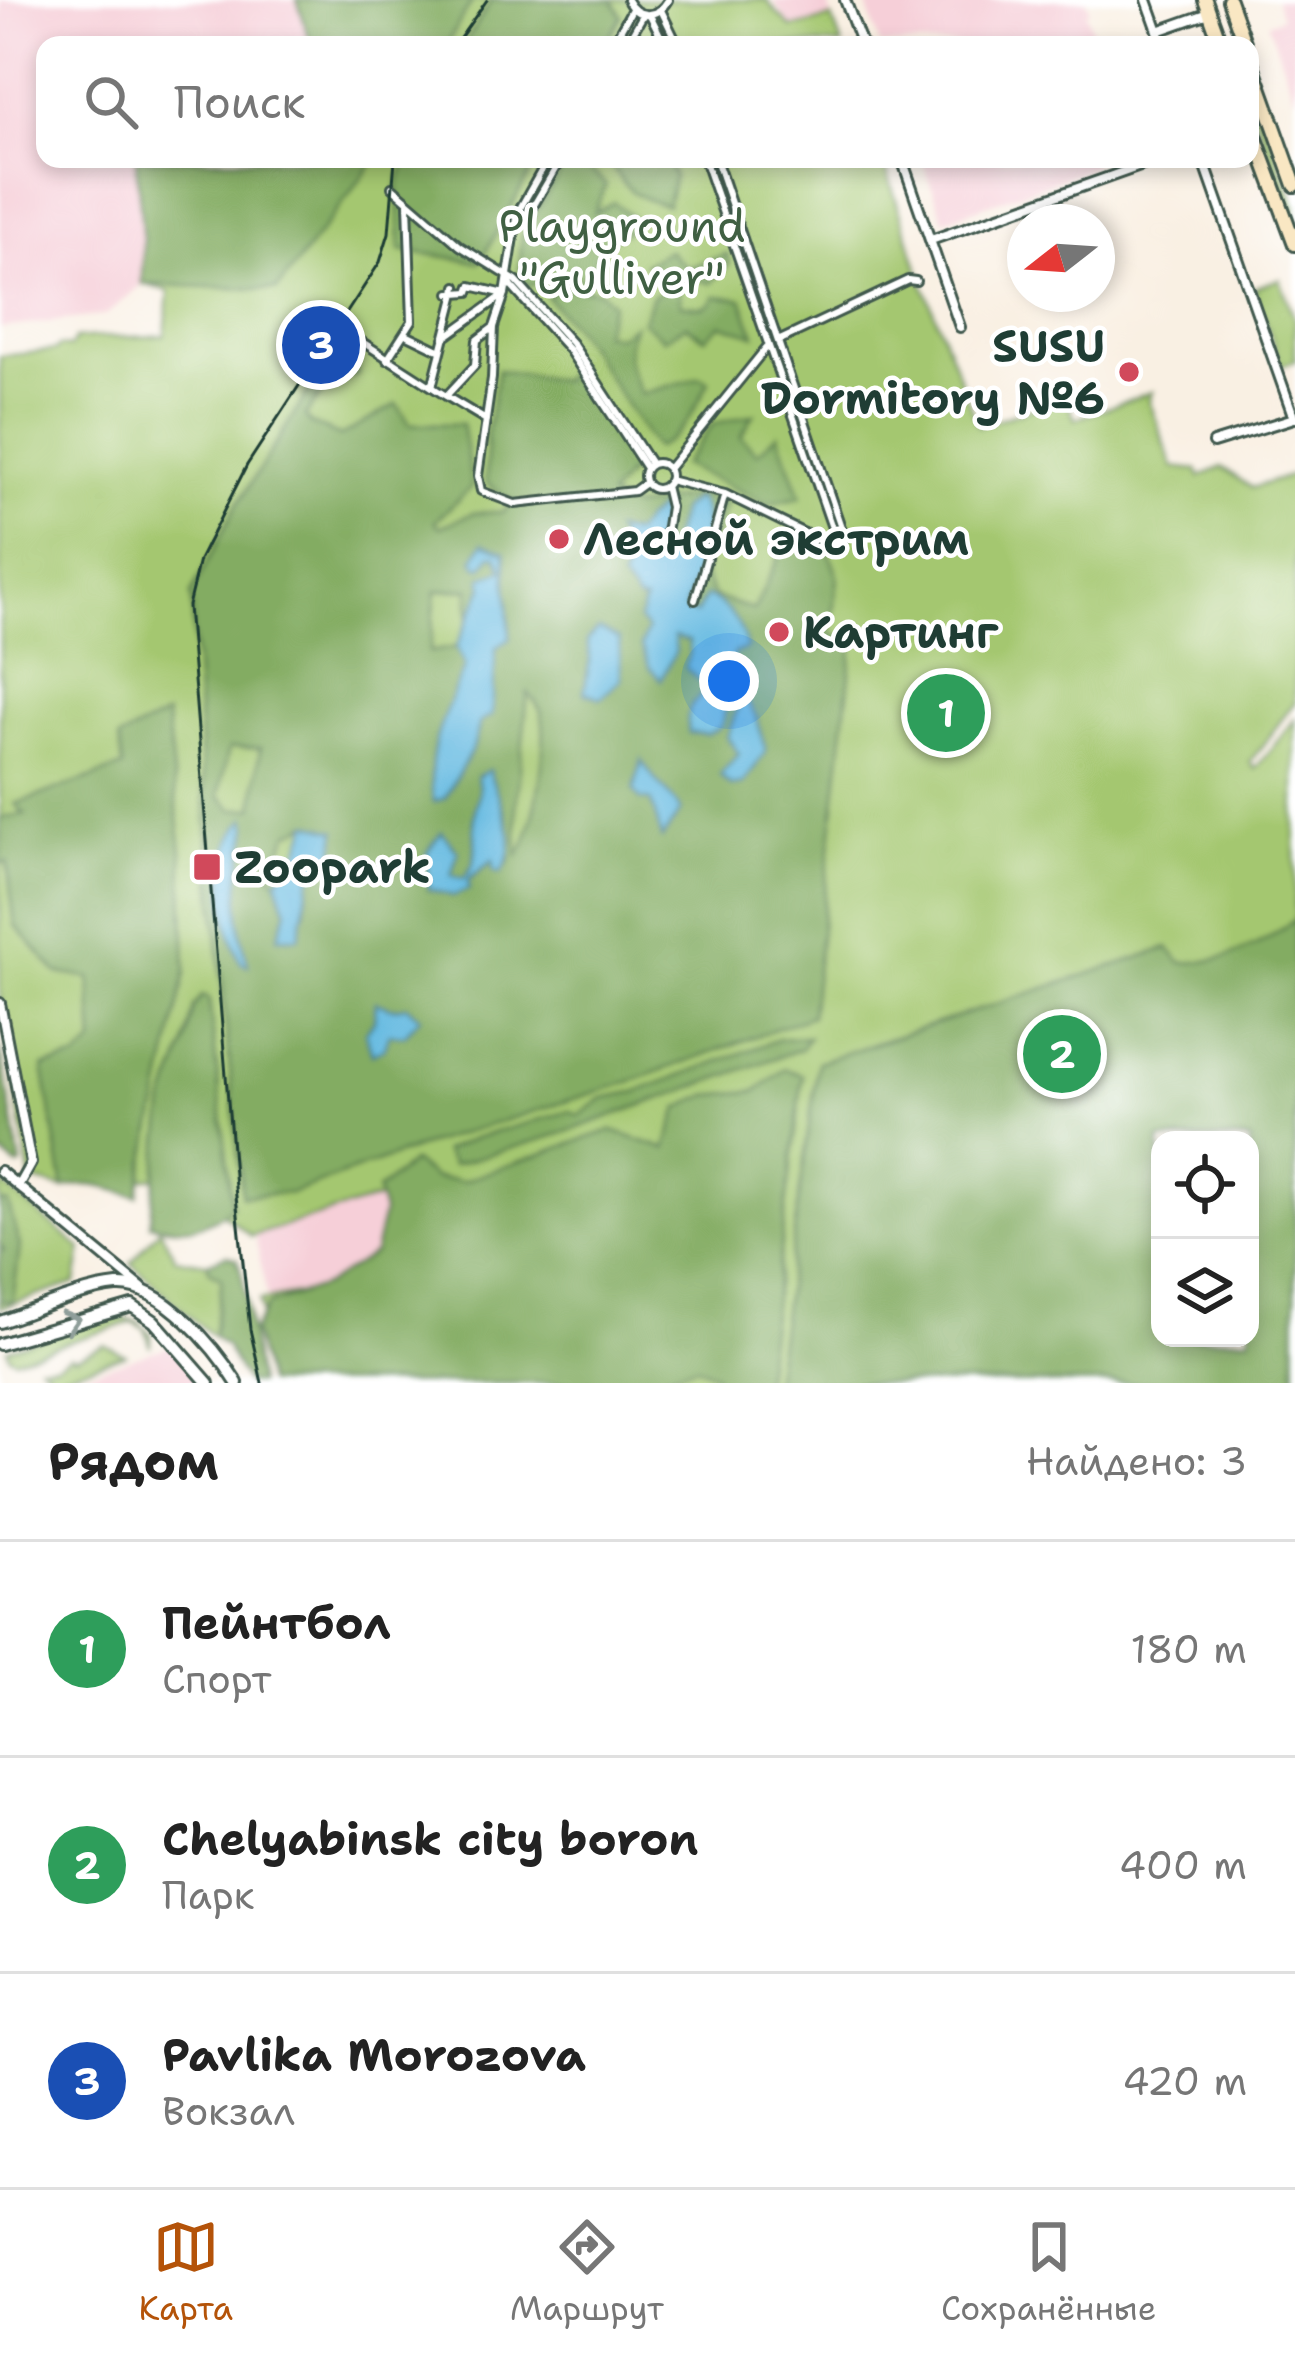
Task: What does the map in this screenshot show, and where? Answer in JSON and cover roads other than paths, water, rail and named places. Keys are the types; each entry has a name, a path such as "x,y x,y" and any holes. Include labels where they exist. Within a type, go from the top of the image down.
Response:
{"main road":[{"path":"1218,36 1207,6 1232,2 1242,36"},
{"path":"1259,84 1295,184"},
{"path":"1259,146 1295,244"}],"street":[{"path":"627,0 632,9 646,15 659,36"},
{"path":"632,36 646,15 661,10 668,0"},
{"path":"845,0 859,36"},
{"path":"1147,0 1160,36"},
{"path":"1158,31 1207,6"},
{"path":"617,36 632,9"},
{"path":"661,10 674,36"},
{"path":"392,188 460,246 506,273 572,343 649,466 645,483 634,491 515,504 481,491 478,476 494,327 506,294 506,273 518,212 543,168"},
{"path":"517,226 556,168"},
{"path":"707,168 840,551"},
{"path":"719,168 844,536 840,551"},
{"path":"905,168 960,327"},
{"path":"931,240 1135,168"},
{"path":"1206,168 1294,417 1213,443"},
{"path":"387,360 412,321 408,202"},
{"path":"665,538 670,507 668,469 767,348 908,280 916,281"},
{"path":"432,387 454,290 469,292 471,286 506,294"},
{"path":"444,338 506,294"},
{"path":"446,395 475,365 478,340 494,327"},
{"path":"405,333 441,351"},
{"path":"353,336 486,420"},
{"path":"649,466 662,464 668,469"},
{"path":"645,483 652,489 667,483 725,494 840,551"},
{"path":"695,600 725,494"},
{"path":"0,1003 31,1163 18,1186"},
{"path":"0,1172 218,1352 237,1383"},
{"path":"0,1322 115,1286 143,1288"},
{"path":"0,1344 132,1306 143,1311 208,1383"}],"water":[{"path":"696,498 705,520 704,535 685,609 696,614 706,595 714,600 737,623 747,648 734,653 724,718 720,728 707,734 689,733 691,708 708,689 685,667 689,641 674,637 676,651 661,680 650,668 641,646 647,630 639,620 645,602 638,601 622,580 629,557 615,531 635,534 662,506 658,545 670,548 681,509"},
{"path":"483,543 505,552 510,639 496,648 492,716 480,722 473,748 445,798 434,802 434,749 465,666 456,647 484,587 482,578 503,570 497,555 478,566 474,559"},
{"path":"599,629 619,640 621,679 601,698 584,692 590,659 587,641"},
{"path":"743,695 757,718 766,751 743,784 731,786 720,775 739,754 727,737"},
{"path":"642,760 681,811 662,838 651,801 640,799 634,790"},
{"path":"489,770 510,835 508,860 501,873 494,870 493,860 468,880 469,889 453,896 429,889 427,852 442,832 458,852 451,875 464,878 473,864 477,777"},
{"path":"246,818 239,897 248,965 241,963 234,946 224,888 228,850"},
{"path":"309,823 337,830 334,857 310,879 299,937 278,937 287,910 277,880 298,853"},
{"path":"376,1002 393,1008 407,1006 420,1017 405,1035 389,1034 384,1048 372,1054 365,1032 374,1021"}],"railway":[{"path":"461,36 487,0"},
{"path":"262,1383 250,1329 235,1187 188,606 199,560 247,465 380,262 389,233 394,168"}],"place":[{"name":"Pavlika Morozova","path":"321,345"},
{"name":"SUSU Dormitory №6","path":"1129,372"},
{"name":"Лесной экстрим","path":"559,539"},
{"name":"Картинг","path":"779,632"},
{"name":"Пейнтбол","path":"946,713"},
{"name":"Zoopark","path":"207,867"},
{"name":"Chelyabinsk city boron","path":"1062,1054"}],"park label":[{"name":"Playground \"Gulliver\"","path":"622,252"}]}
